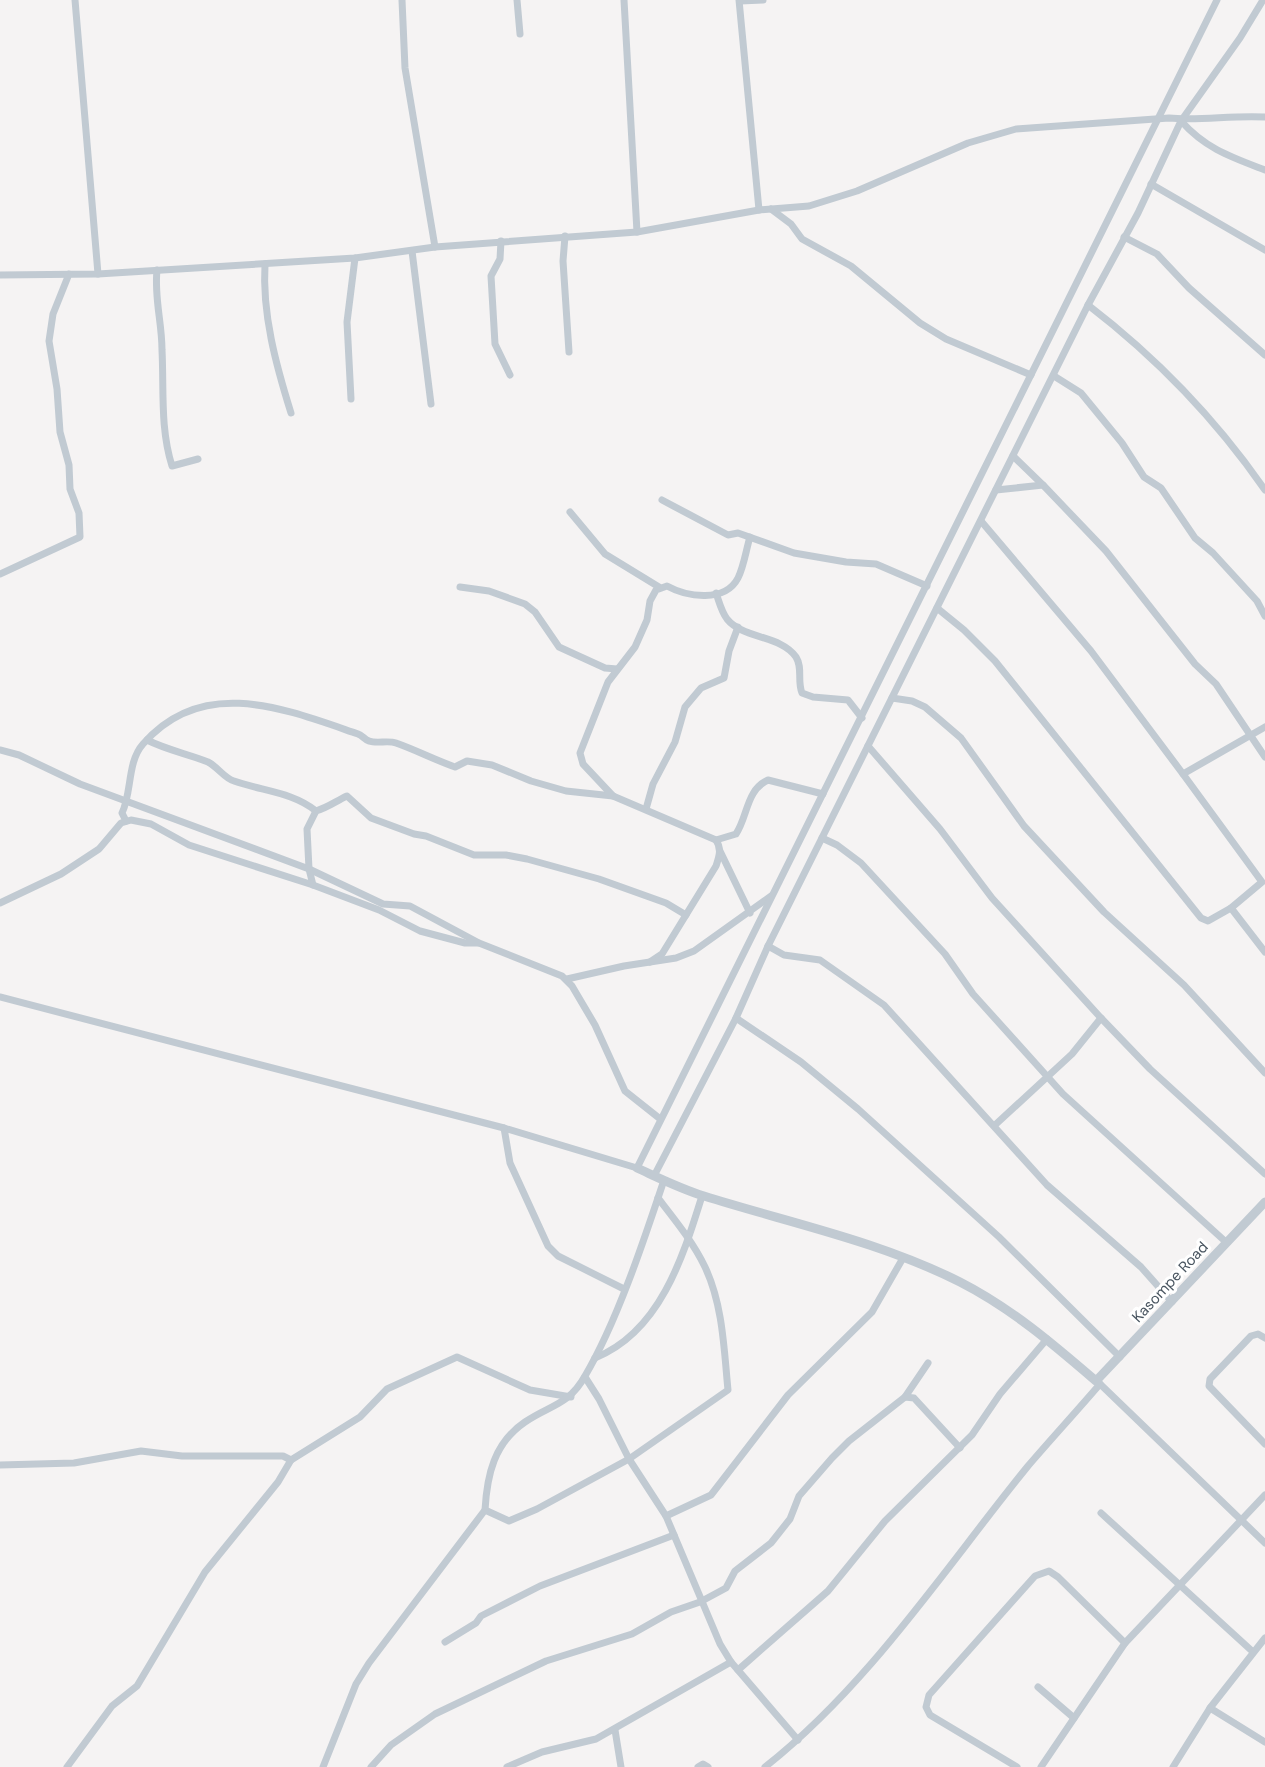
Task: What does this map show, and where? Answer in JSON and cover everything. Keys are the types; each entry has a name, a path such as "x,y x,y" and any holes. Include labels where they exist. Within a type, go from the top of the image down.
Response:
{"street":[{"path":"75,0 98,274"},
{"path":"402,0 405,68 435,247"},
{"path":"517,0 520,34"},
{"path":"624,0 636,232"},
{"path":"759,210 740,1 764,0"},
{"path":"637,1168 659,1118 862,718 1217,0"},
{"path":"1263,0 1265,10"},
{"path":"654,1176 736,1018 768,946 1181,121 1240,38 1263,0"},
{"path":"0,274 98,274 265,264 355,258 435,247 636,232 759,210 809,206 857,191 968,143 1016,129 1159,119 1181,121 1239,115 1265,117"},
{"path":"1181,121 1197,140 1220,153 1265,170"},
{"path":"1151,184 1265,250"},
{"path":"771,209 791,224 802,239 851,266 920,323 946,339 1031,375"},
{"path":"565,236 563,261 569,352"},
{"path":"1124,237 1157,254 1189,288 1265,355"},
{"path":"501,242 500,259 491,276 495,344 510,375"},
{"path":"412,251 431,404"},
{"path":"351,399 347,322 355,258"},
{"path":"265,264 264,279 271,340 291,413"},
{"path":"157,270 155,291 163,348 162,386 167,450 172,466 198,459"},
{"path":"0,574 80,537 79,513 70,489 69,465 60,432 57,389 49,341 52,315 69,274"},
{"path":"1088,305 1122,331 1191,396 1240,454 1265,490"},
{"path":"1053,376 1081,393 1122,443 1144,477 1161,488 1195,538 1213,553 1257,601 1265,616"},
{"path":"1013,456 1106,550 1189,656 1216,684 1265,757"},
{"path":"996,489 1043,485"},
{"path":"662,500 728,535 738,533 794,553 846,562 876,564 927,586"},
{"path":"570,512 605,554 659,587 667,586 693,596 728,589 738,578 750,537"},
{"path":"937,609 964,630 995,662 1201,918 1208,921 1231,908 1263,881 1091,651 981,521"},
{"path":"460,587 489,591 525,604 535,612 559,646 605,668 617,669"},
{"path":"613,796 583,764 580,753 608,682 635,647 647,621 650,601 659,587"},
{"path":"716,593 727,619 738,627 791,652 800,669 802,693 813,698 848,700 862,718"},
{"path":"646,809 653,784 675,741 685,707 701,688 724,678 729,651 738,627"},
{"path":"892,698 912,701 925,707 960,738 1014,814 1040,844 1104,912 1184,985 1265,1073"},
{"path":"126,820 122,813 128,801 130,778 141,746 172,718 209,704 232,701 302,716 360,735 369,741 394,742 455,767 467,761 492,765 531,781 566,790 613,796 716,840 736,834 745,819 752,794 768,780 823,794"},
{"path":"1183,774 1265,727"},
{"path":"147,740 169,751 210,763 230,780 260,790 289,795 306,802 316,811"},
{"path":"868,746 939,829 992,898 1101,1018 1150,1069 1265,1174"},
{"path":"0,750 19,755 80,784 309,869 383,904 410,906 479,943 567,979 676,958 694,951 773,894"},
{"path":"313,885 309,869 307,829 316,811 331,807 336,799 347,796 371,818 414,834 426,836 474,855 506,855 527,859 599,879 666,903 686,915"},
{"path":"0,903 61,874 93,854 109,839 116,827 126,820 151,824 189,845 313,885 379,910 420,931 465,943 479,943"},
{"path":"822,838 837,845 861,863 945,954 973,994 1047,1078 1227,1243"},
{"path":"716,840 750,912"},
{"path":"650,962 662,954 716,866 720,851"},
{"path":"1231,908 1265,952"},
{"path":"768,946 784,955 808,957 826,963 884,1005 1047,1185 1141,1267 1172,1302"},
{"path":"567,979 600,1033 625,1091 659,1118"},
{"path":"0,997 504,1128 637,1168 702,1196 807,1224 903,1258 960,1282 1020,1318 1098,1382 1265,1543"},
{"path":"736,1018 801,1062 858,1109 999,1237 1120,1357"},
{"path":"995,1125 1072,1054 1101,1018"},
{"path":"504,1128 510,1163 548,1246 558,1256 624,1289"},
{"path":"323,1767 356,1684 369,1663 485,1510 487,1482 496,1451 524,1423 571,1397 585,1377 624,1289 664,1180"},
{"path":"595,1358 610,1352 626,1340 648,1316 669,1286 689,1239 702,1196"},
{"path":"485,1510 503,1520 514,1520 629,1459 729,1390 712,1284 689,1239 658,1198"},
{"name":"Kasompe Road","path":"1098,1382 1265,1203"},
{"path":"666,1516 711,1495 788,1395 872,1312 903,1258"},
{"path":"1265,1338 1258,1334 1251,1336 1210,1379 1209,1386 1265,1444"},
{"path":"738,1670 828,1591 885,1521 960,1448 1000,1394 1047,1339"},
{"path":"67,1767 112,1706 137,1686 206,1572 278,1482 291,1460 360,1417 387,1389 457,1357 520,1387 571,1397"},
{"path":"370,1767 391,1745 435,1714 537,1665 632,1634 671,1612 700,1602 726,1588 735,1571 771,1543 790,1519 799,1496 832,1458 905,1397 928,1363"},
{"path":"585,1377 629,1459 666,1516 700,1602 731,1662 798,1740"},
{"path":"767,1766 798,1740 893,1636 1098,1382"},
{"path":"905,1397 914,1398 960,1448"},
{"path":"0,1465 74,1463 141,1451 182,1456 283,1456 291,1460"},
{"path":"1041,1767 1125,1643 1177,1585 1265,1495"},
{"path":"1101,1513 1177,1585 1252,1651"},
{"path":"445,1642 476,1623 481,1616 540,1586 674,1534"},
{"path":"1017,1767 930,1715 926,1707 929,1695 1041,1572 1049,1571 1058,1576 1125,1643"},
{"path":"1173,1767 1210,1708 1252,1651 1265,1638"},
{"path":"507,1767 542,1752 596,1739 731,1662"},
{"path":"1038,1687 1074,1718"},
{"path":"1210,1708 1265,1742"},
{"path":"615,1730 621,1767"},
{"path":"698,1767 703,1764 708,1767"}]}
